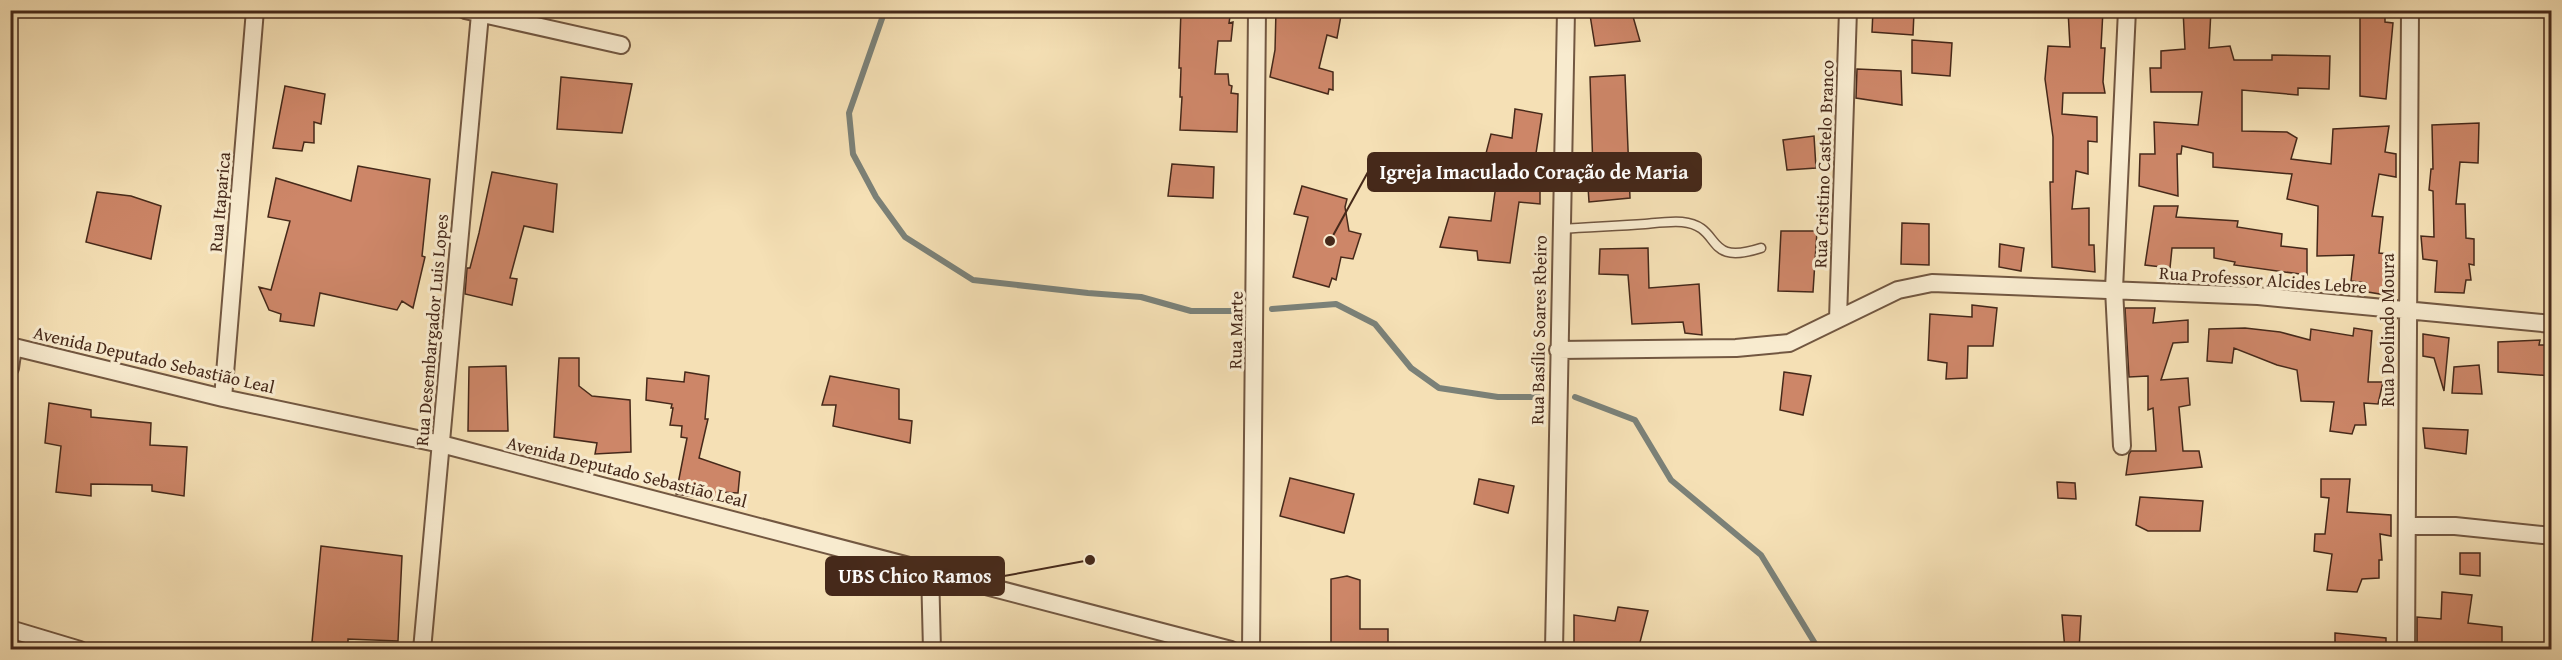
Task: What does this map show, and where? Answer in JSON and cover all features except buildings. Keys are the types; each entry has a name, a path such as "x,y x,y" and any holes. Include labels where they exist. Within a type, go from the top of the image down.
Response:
{"street":[{"name":"Rua Itaparica","path":"224,398 255,10"},
{"name":"Rua Marte","path":"1251,650 1257,10"},
{"name":"Rua Basílio Soares Rbeiro","path":"1554,650 1566,10"},
{"name":"Rua Cristino Castelo Branco","path":"1838,319 1848,10"},
{"path":"2122,446 2114,289 2127,10"},
{"name":"Rua Deolindo Moura","path":"2406,650 2410,10"},
{"path":"473,12 621,45"},
{"name":"Rua Desembargador Luis Lopes","path":"422,650 441,444 473,12"},
{"name":"Rua Professor Alcides Lebre","path":"1558,350 1736,348 1789,343 1898,290 1932,283 2258,296 2407,312 2552,324"},
{"name":"Avenida Deputado Sebastião Leal","path":"12,346 224,398 441,444 930,569 1231,650"},
{"path":"10,368 12,346"},
{"path":"2407,526 2455,526 2552,536"},
{"path":"930,569 932,650"},
{"path":"10,629 80,650"}],"lane":[{"path":"1561,229 1683,222 1703,229 1720,250 1742,254 1761,248"}],"waterway":[{"path":"885,10 849,113 853,154 876,197 905,237 973,280 1141,297 1191,311 1238,311"},
{"path":"1272,309 1336,304 1375,324 1411,368 1439,388 1498,397 1540,397"},
{"path":"1575,397 1635,420 1671,480 1761,555 1819,650"}],"place":[{"name":"Igreja Imaculado Coração de Maria","path":"1330,241"},
{"name":"UBS Chico Ramos","path":"1090,560"}]}
